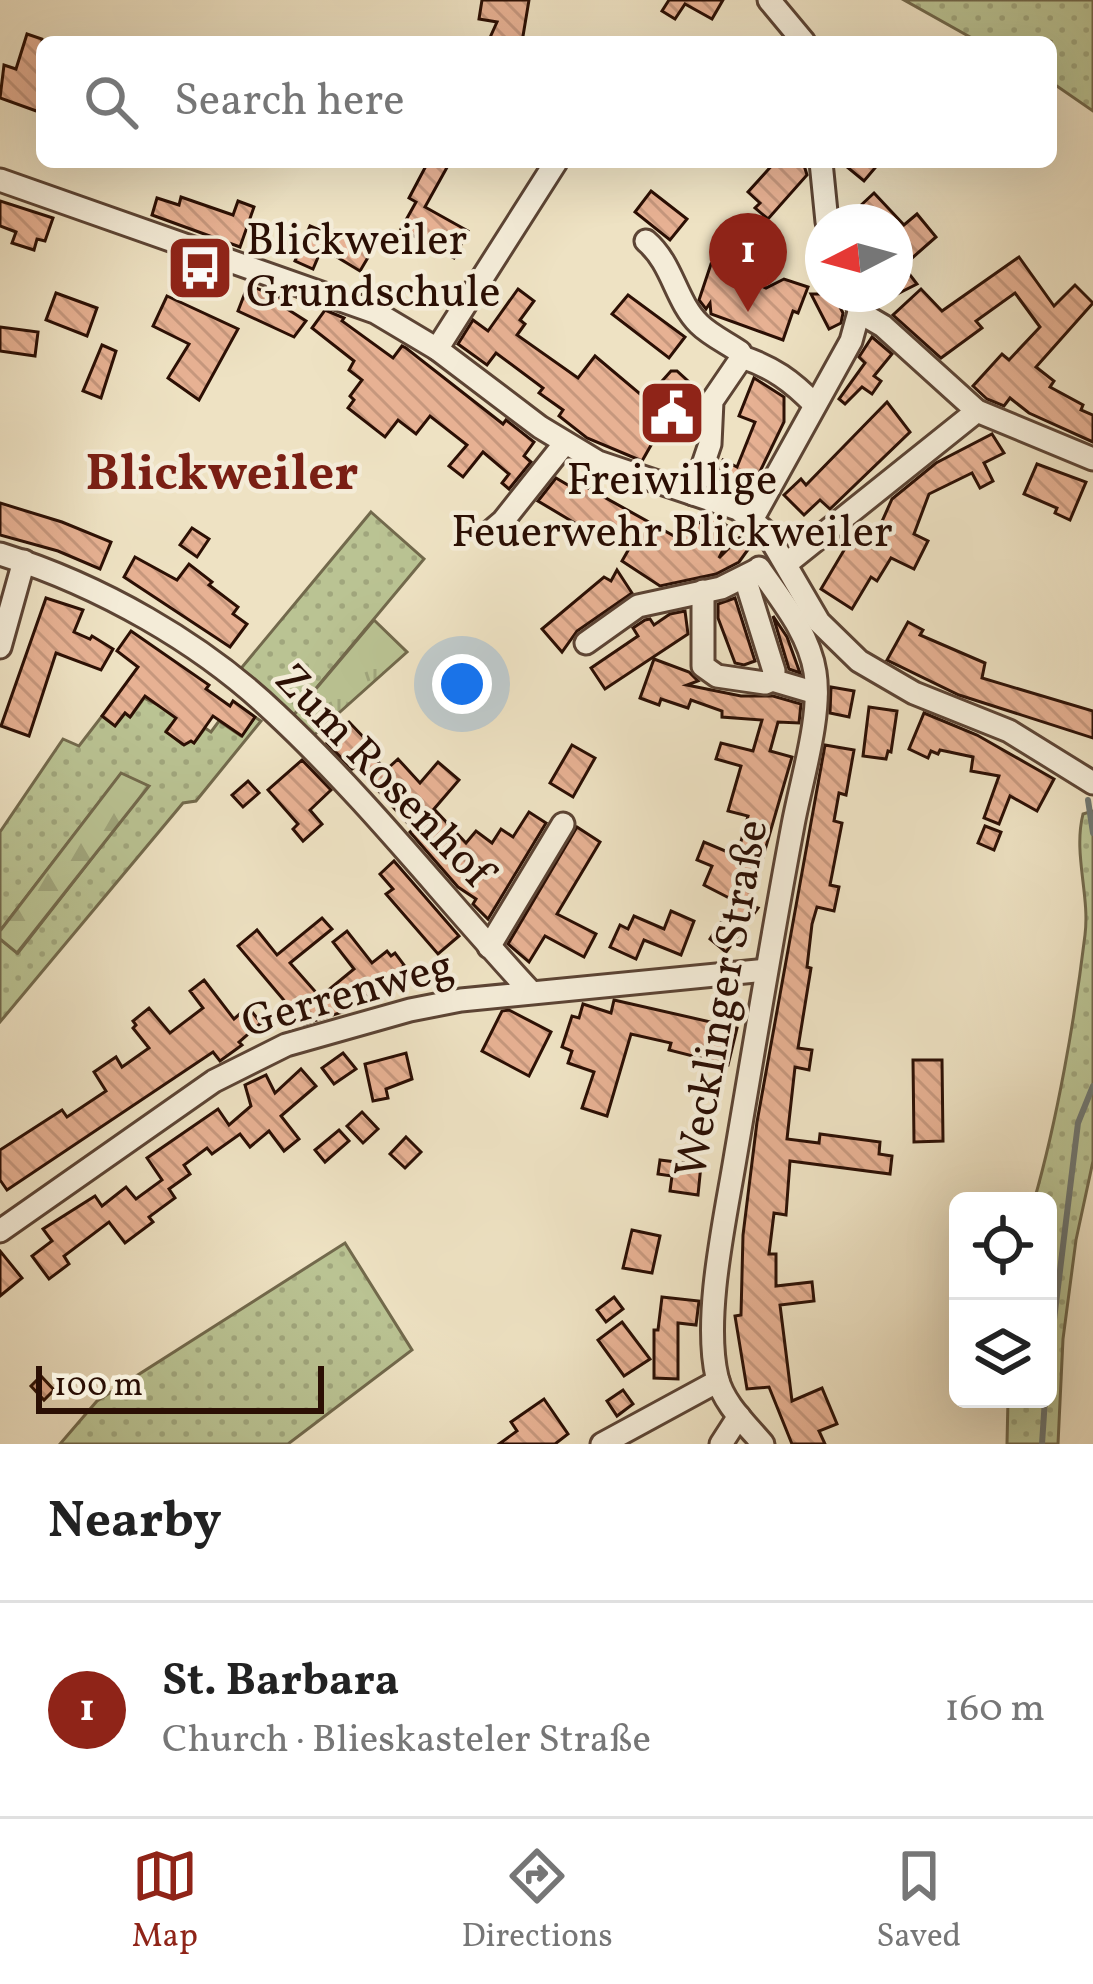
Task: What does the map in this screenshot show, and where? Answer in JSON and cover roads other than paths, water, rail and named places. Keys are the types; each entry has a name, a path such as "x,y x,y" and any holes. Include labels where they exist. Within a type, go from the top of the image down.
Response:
{"street":[{"path":"769,0 799,36"},
{"path":"437,349 552,168"},
{"path":"822,168 825,204"},
{"path":"0,180 342,298 437,349 565,443 628,475 753,518 819,622 860,662 914,693 1009,731 1093,784"},
{"path":"646,241 665,261 700,326 742,357 791,380 814,404"},
{"path":"753,518 851,340 856,312"},
{"path":"867,312 977,411 1093,459"},
{"path":"693,494 710,444 712,401 742,357"},
{"path":"586,643 638,606 703,591 783,559 977,411"},
{"path":"489,533 565,443"},
{"name":"Zum Rosenhof","path":"0,554 103,596 146,620 262,701 530,991"},
{"path":"0,647 25,562"},
{"path":"752,573 772,680"},
{"name":"Wecklinger Straße","path":"752,573 808,646 816,693 722,1242 713,1355 718,1381 763,1444"},
{"path":"703,591 703,666 717,676 747,682 772,680 816,693"},
{"name":"Zum Rosenhof","path":"489,947 563,824"},
{"name":"Gerrenweg","path":"0,1231 214,1081 267,1054 410,1010 530,991 766,970"},
{"path":"602,1444 718,1381"},
{"path":"722,1444 739,1416"}],"waterway":[{"path":"1088,800 1093,833"},
{"path":"1056,1300 1078,1123 1093,1086"},
{"path":"1042,1444 1044,1408"}],"place":[{"name":"Blickweiler Grundschule","path":"200,268"},
{"name":"St. Barbara","path":"748,312"},
{"name":"Freiwillige Feuerwehr Blickweiler","path":"672,413"}],"district":[{"name":"Blickweiler","path":"222,475"}]}
